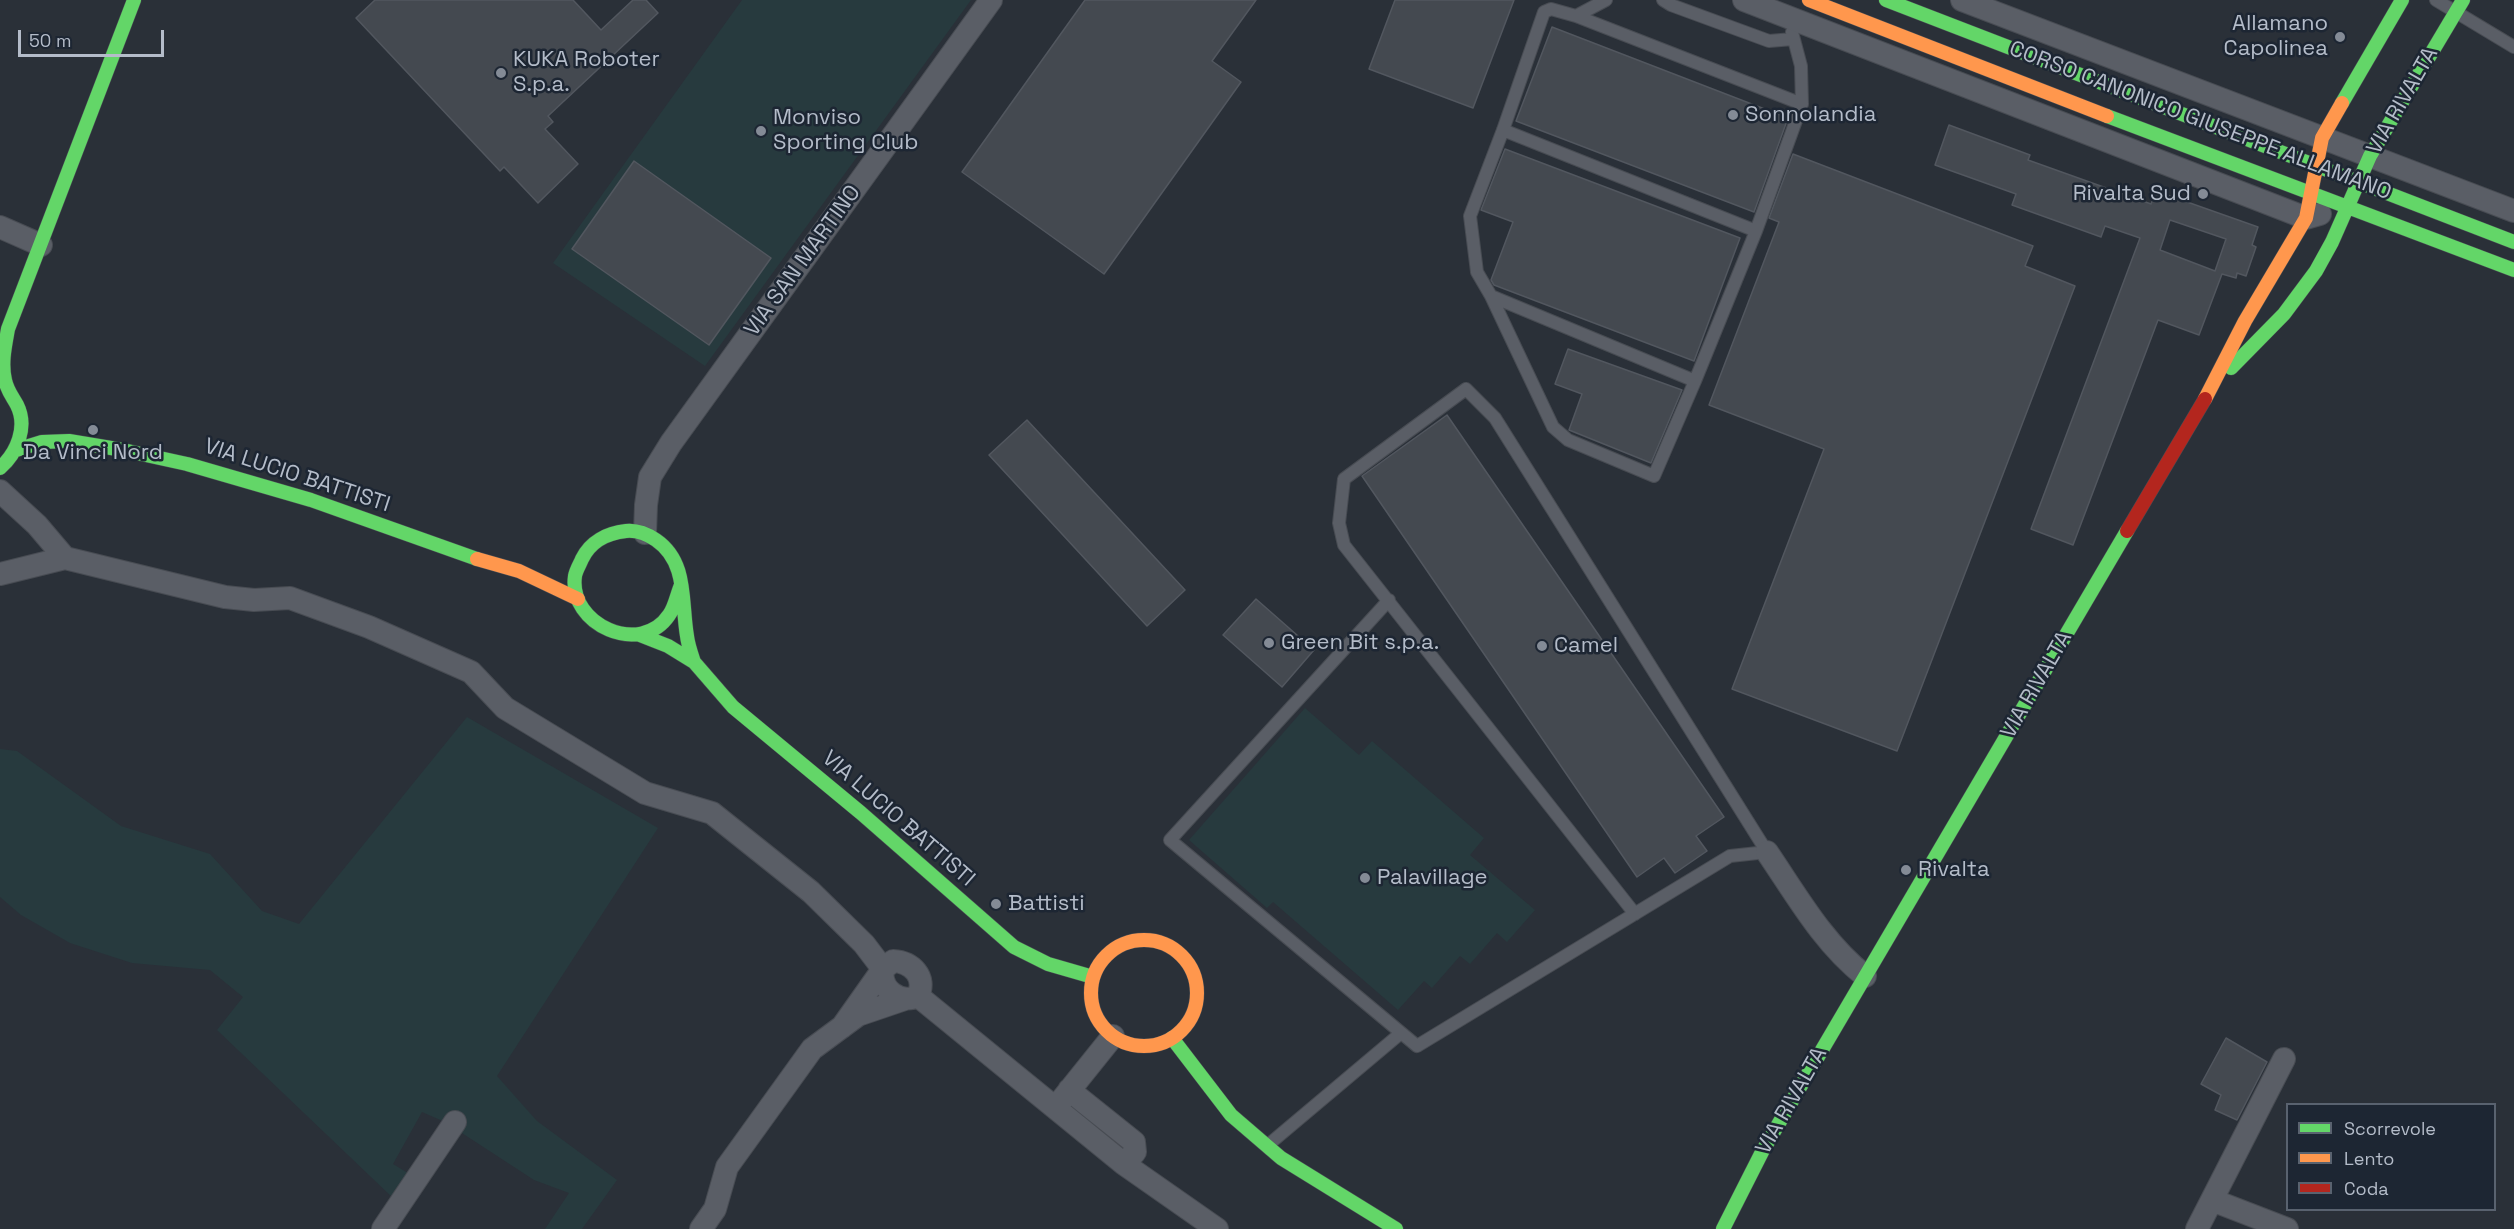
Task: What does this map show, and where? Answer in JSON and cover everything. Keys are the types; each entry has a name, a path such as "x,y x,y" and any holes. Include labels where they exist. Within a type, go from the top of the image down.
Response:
{"street":[{"path":"36,422 18,406 3,387 4,333 41,245 134,0"},
{"name":"VIA SAN MARTINO","path":"645,533 650,477 671,443 991,0"},
{"path":"1744,0 2306,218"},
{"name":"CORSO CANONICO GIUSEPPE ALLAMANO","path":"1809,0 2514,270"},
{"name":"CORSO CANONICO GIUSEPPE ALLAMANO","path":"1886,0 2514,242"},
{"name":"VIA RIVALTA","path":"1723,1229 1762,1152 2208,393 2245,321 2306,218 2322,138 2402,0"},
{"name":"CORSO CANONICO GIUSEPPE ALLAMANO","path":"1968,1 2514,211"},
{"name":"VIA RIVALTA","path":"2208,393 2284,314 2313,277 2332,242 2370,156 2459,6"},
{"name":"CORSO CANONICO GIUSEPPE ALLAMANO","path":"2306,218 2348,207"},
{"path":"0,226 41,245"},
{"path":"0,468 16,450 22,428 18,406"},
{"name":"VIA LUCIO BATTISTI","path":"51,428 79,442"},
{"name":"VIA LUCIO BATTISTI","path":"16,450 29,443 45,440 79,442 181,461 240,477 375,521 462,556 498,564 532,577 578,599 585,613 595,624 609,633 625,636 640,635 668,646 694,662 733,707 861,813 1014,947 1048,964 1093,977"},
{"path":"0,491 37,525 65,558"},
{"path":"563,561 576,557 601,537 629,531 645,533"},
{"name":"VIA LUCIO BATTISTI","path":"645,533 672,553 679,569 686,634 694,662"},
{"path":"578,599 576,582 578,566 586,551 601,537"},
{"path":"0,574 65,558 225,597 254,600 290,598 369,627 471,672 505,708 645,793 712,813 811,892 864,944 883,969 882,977 885,987 891,994 911,997 1056,1108 1124,1164 1217,1229"},
{"name":"VIA LUCIO BATTISTI","path":"498,564 538,562"},
{"path":"640,635 656,628 669,617 678,602 681,585"},
{"path":"1767,852 1824,937 1845,960 1865,976"},
{"path":"1149,940 1169,947 1179,954 1193,973 1197,992 1194,1011 1185,1027 1160,1044 1142,1046 1127,1043 1113,1036 1095,1014 1091,998 1093,977 1103,960 1117,948 1131,942 1149,940"},
{"path":"701,1229 715,1209 727,1167 812,1049 842,1027 858,1015 911,997 921,984 915,969 902,962 893,961 883,969 842,1027"},
{"path":"1056,1108 1113,1036"},
{"path":"1172,1038 1231,1115 1281,1158 1396,1229"},
{"path":"2197,1229 2284,1059"},
{"path":"1070,1090 1134,1142 1135,1152 1124,1164"},
{"path":"383,1229 455,1122"},
{"path":"2212,1200 2287,1229"}],"lane":[{"path":"1576,16 1606,0"},
{"path":"1663,0 1769,41 1793,39"},
{"path":"2436,0 2459,6 2514,47"},
{"path":"1787,17 1802,66 1802,104 1756,231 1654,476 1568,440 1553,428 1491,296 1477,272 1470,216 1544,12 1551,9 1576,16 1802,104"},
{"path":"1503,130 1756,231"},
{"path":"1491,296 1695,381"},
{"path":"1389,600 1170,840 1417,1046 1635,914 1730,856 1767,852 1495,418 1466,389 1344,479 1339,523 1344,545 1389,600 1635,914"},
{"path":"1267,1146 1401,1033"}],"green space":[{"name":"Monviso Sporting Club","path":"742,0 971,0 705,366 553,263"},
{"name":"Palavillage","path":"1305,708 1359,755 1372,741 1484,838 1470,855 1535,910 1507,942 1497,933 1470,964 1460,956 1432,988 1424,981 1398,1010 1273,902 1267,908 1189,840"},
{"path":"467,717 658,828 497,1076 537,1121 617,1180 582,1229 545,1229 569,1193 534,1180 445,1122 422,1112 393,1164 411,1175 393,1198 217,1030 243,997 210,970 132,963 70,943 21,915 0,897 0,749 17,751 121,826 210,854 262,911 299,924"}],"building":[{"name":"KUKA Roboter S.p.a.","path":"375,0 573,0 601,30 633,0 646,0 658,13 548,116 553,122 545,129 578,164 538,203 504,167 500,171 356,18"},
{"path":"1085,0 1256,0 1212,61 1241,82 1104,274 962,172"},
{"path":"1395,0 1514,0 1473,108 1369,69"},
{"path":"1552,27 1788,118 1754,212 1516,121"},
{"path":"1949,125 2030,155 2028,160 2151,204 2156,191 2258,227 2252,245 2256,247 2246,276 2237,273 2236,278 2222,274 2199,335 2158,320 2073,545 2031,529 2140,238 2105,226 2101,237 2012,205 2016,194 1935,165","holes":["2170,220 2226,239 2215,271 2160,250"]},
{"path":"1505,149 1740,238 1694,361 1494,285 1491,280 1513,222 1481,210"},
{"path":"1793,154 2033,246 2025,266 2075,286 1897,751 1732,689 1824,449 1709,405 1779,222 1769,218"},
{"path":"634,161 771,258 709,345 572,249"},
{"path":"1568,349 1682,390 1651,463 1569,430 1582,394 1555,384"},
{"name":"Camel","path":"1447,415 1724,817 1696,836 1707,851 1675,873 1664,858 1637,877 1362,476"},
{"path":"1027,420 1185,590 1147,626 989,455"},
{"name":"Green Bit s.p.a.","path":"1256,599 1314,650 1282,687 1223,635"},
{"path":"2226,1038 2267,1062 2237,1120 2215,1110 2221,1095 2201,1084"}],"traffic: fast":[{"path":"0,468 16,447 21,431 20,413 7,387 3,367 8,329 134,0"},
{"path":"1886,0 2514,242"},
{"path":"2342,103 2402,0"},
{"path":"2231,368 2284,314 2316,271 2332,242 2370,156 2463,0"},
{"path":"2107,116 2514,270"},
{"path":"16,450 42,442 69,441 187,464 311,500 477,559"},
{"path":"681,585 671,612 657,627 642,634 625,634 609,630 594,621 583,609 576,593 575,576 585,553 594,543 606,536 634,531 656,540 674,559 678,571 681,583 683,596 687,639 694,662"},
{"path":"1723,1229 1762,1152 2127,531"},
{"path":"640,635 668,646 694,662 733,707 861,813 1014,947 1048,964 1093,977"},
{"path":"1172,1038 1231,1115 1281,1158 1396,1229"}],"traffic: slow":[{"path":"1809,0 2107,116"},
{"path":"2205,399 2245,321 2306,218 2322,138 2342,103"},
{"path":"477,559 519,571 578,599"},
{"path":"1144,940 1164,944 1181,956 1193,973 1197,993 1193,1013 1181,1030 1164,1042 1144,1046 1124,1042 1107,1030 1095,1013 1091,993 1095,973 1107,956 1124,944 1144,940"}],"traffic: jam":[{"path":"2127,531 2205,399"}],"place":[{"name":"Allamano Capolinea","path":"2340,37"},
{"name":"KUKA Roboter S.p.a.","path":"501,73"},
{"name":"Sonnolandia","path":"1733,115"},
{"name":"Monviso Sporting Club","path":"761,131"},
{"name":"Rivalta Sud","path":"2203,194"},
{"name":"Da Vinci Nord","path":"93,430"},
{"name":"Green Bit s.p.a.","path":"1269,643"},
{"name":"Camel","path":"1542,646"},
{"name":"Rivalta","path":"1906,870"},
{"name":"Palavillage","path":"1365,878"},
{"name":"Battisti","path":"996,904"}]}
